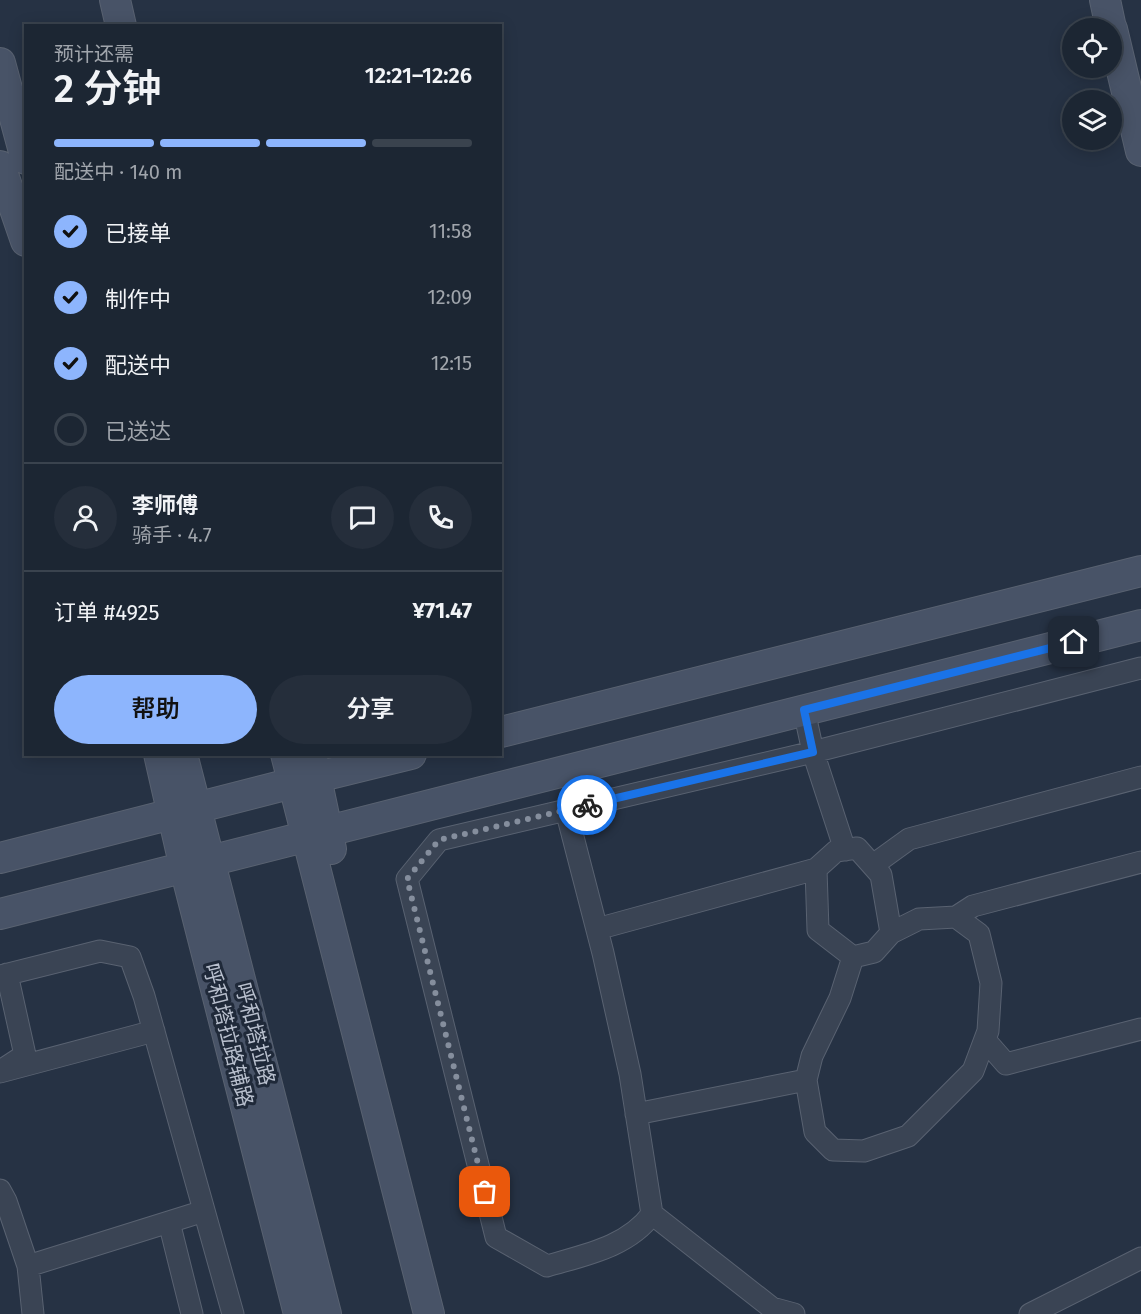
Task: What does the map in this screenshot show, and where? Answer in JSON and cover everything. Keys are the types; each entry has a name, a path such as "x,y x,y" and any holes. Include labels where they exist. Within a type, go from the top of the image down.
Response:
{"street":[{"path":"115,0 121,24"},
{"path":"133,0 139,24"},
{"path":"1105,0 1109,18"},
{"path":"0,63 24,152"},
{"path":"1122,74 1141,151"},
{"path":"0,166 24,235"},
{"path":"502,732 1141,571"},
{"path":"0,914 1141,625"},
{"path":"652,1214 643,1227 603,1250 547,1266 496,1237 407,879 439,840 813,752 1141,668"},
{"path":"804,710 813,752 845,850"},
{"path":"160,756 185,811"},
{"name":"呼和塔拉路","path":"182,756 185,811 198,864 326,1314"},
{"path":"0,858 185,811 302,767 394,756"},
{"path":"302,767 429,1314"},
{"path":"873,866 909,839 1141,777"},
{"path":"566,810 597,929 630,1074 652,1214 772,1308 794,1314"},
{"path":"317,833 450,1314"},
{"path":"597,929 816,869 836,851 857,848 881,874 891,933"},
{"path":"853,957 874,952 891,933 920,919 956,917 973,906 1141,861"},
{"name":"呼和塔拉路辅路","path":"198,864 299,1314"},
{"path":"816,869 818,930 853,957"},
{"path":"853,957 840,998 812,1056 806,1080 814,1132 833,1150 864,1151 908,1136 973,1071 985,1041 988,1031 991,983 979,934 956,917"},
{"path":"0,1072 25,1055 3,975 100,951 130,957 154,1031 233,1314"},
{"path":"985,1041 1006,1064 1141,1029"},
{"path":"0,1072 154,1031"},
{"path":"636,1114 806,1080"},
{"path":"0,1190 6,1201 28,1266 33,1314"},
{"path":"28,1266 204,1211"},
{"path":"169,1222 192,1314"},
{"path":"1030,1314 1139,1257"}],"way so far":[{"path":"485,1192 407,879 439,840 587,805"}],"route":[{"path":"587,805 813,752 804,710 1074,642"}]}
